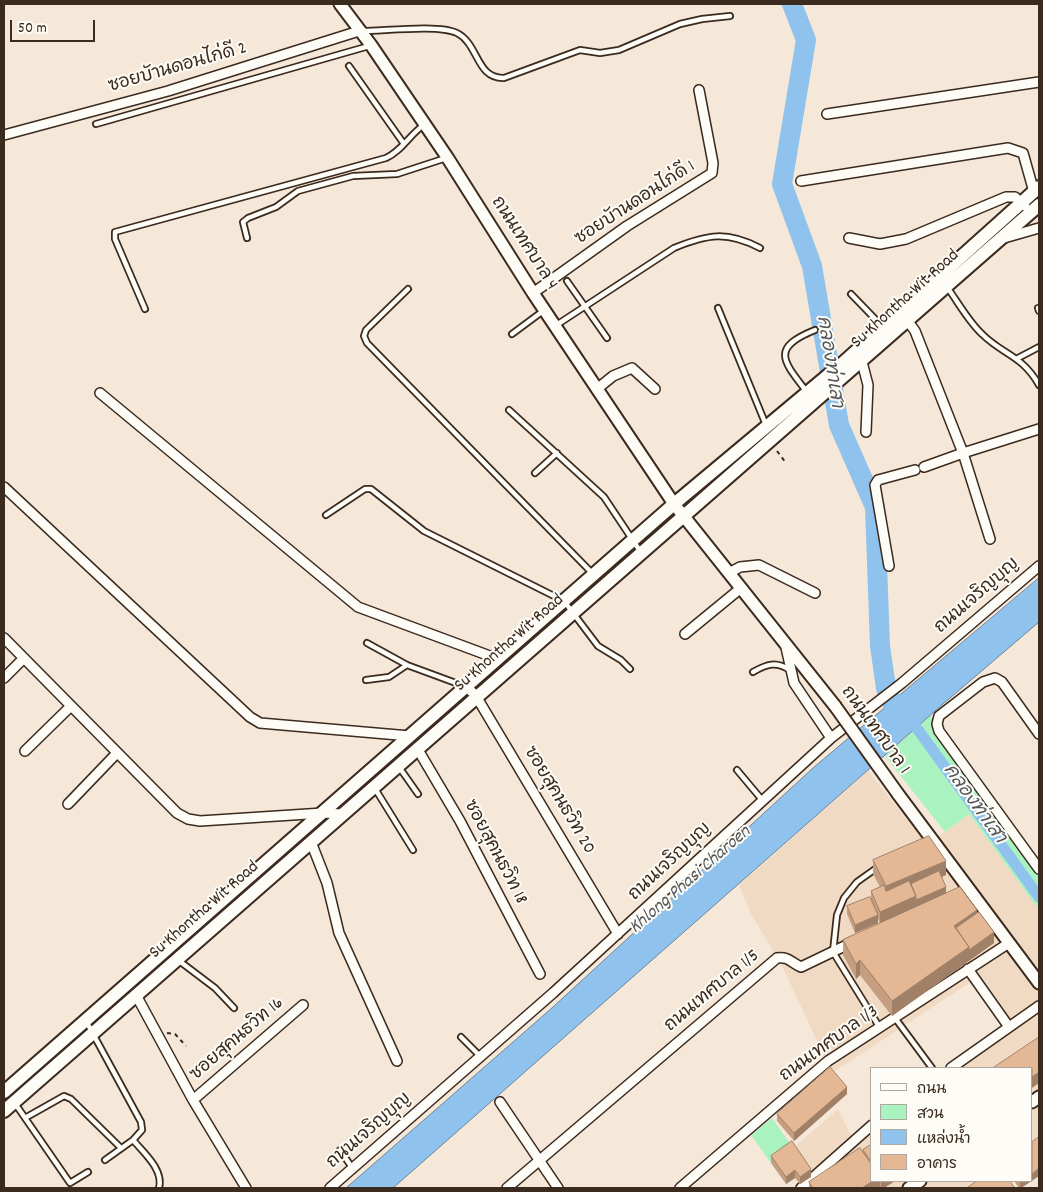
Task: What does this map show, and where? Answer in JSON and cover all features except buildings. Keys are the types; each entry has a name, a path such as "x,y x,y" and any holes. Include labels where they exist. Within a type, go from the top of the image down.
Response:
{"main road":[{"name":"Su Khontha Wit Road","path":"1001,232 1022,202 1037,189"},
{"name":"Su Khontha Wit Road","path":"847,367 862,362 904,316 1001,232 1035,209"},
{"name":"Su Khontha Wit Road","path":"4,1091 674,504 847,367 883,327 904,316"},
{"name":"Su Khontha Wit Road","path":"9,1106 683,515 766,433"}],"street":[{"name":"ถนนเทศบาล 4","path":"340,4 371,45 447,157 544,310 674,504"},
{"name":"ซอยบัานดอนไก่ดี 2","path":"4,134 168,91 360,31"},
{"path":"827,114 1039,82"},
{"name":"ซอยบัานดอนไก่ดี 1","path":"533,293 627,226 712,173 713,164 699,90"},
{"path":"801,181 1008,148 1023,153 1037,189"},
{"path":"849,238 880,244 892,243 906,239 1006,197 1014,196 1035,209"},
{"path":"1001,232 1039,228"},
{"path":"904,316 925,355 963,453 990,539"},
{"path":"862,362 868,385 866,432"},
{"path":"597,389 613,376 632,368 656,389"},
{"path":"100,393 358,607 498,659"},
{"path":"889,566 874,485 878,480 1039,429"},
{"path":"4,487 250,717 260,723 410,736"},
{"name":"ถนนเทศบาล 1","path":"674,504 835,706 966,891 1039,983"},
{"path":"729,574 740,567 759,565 815,593"},
{"name":"ถนนเจริญบุญ","path":"330,1188 481,1057 618,934 831,738 894,689 1039,566"},
{"path":"685,634 740,588"},
{"path":"4,638 177,813 188,819 200,821 323,813 342,814"},
{"path":"785,643 790,670 799,692 831,738"},
{"path":"4,678 24,658"},
{"path":"1039,734 1002,682 995,678 983,682 961,699 940,716 936,724 939,731 1039,869"},
{"name":"ซอยสุคนธวิท 20","path":"467,687 476,696 618,934"},
{"path":"25,751 71,706"},
{"name":"ซอยสุคนธวิท 18","path":"417,748 460,821 540,974"},
{"path":"68,804 117,753"},
{"path":"311,842 327,883 338,933 397,1061"},
{"name":"ถนนเทศบาล 1/5","path":"507,1188 778,958 783,957 801,967 864,937"},
{"name":"ถนนเทศบาล 1/3","path":"680,1188 814,1073 1009,943"},
{"path":"968,969 1009,1027"},
{"name":"ซอยสุคนธวิท 16","path":"136,995 193,1100 246,1188"},
{"name":"ซอยสุคนธวิท 16","path":"193,1100 303,1005"},
{"path":"952,1067 1039,1006"},
{"path":"500,1102 541,1160 558,1188"},
{"path":"801,1188 870,1127"}],"lane":[{"path":"360,31 432,29 457,33 464,39 487,74 495,78 504,78 580,50 600,53 619,50 680,24 730,16"},
{"path":"96,124 371,45"},
{"path":"349,66 404,144"},
{"path":"145,309 115,239 115,232 386,158 398,151 424,124"},
{"path":"246,238 243,222 248,218 276,207 298,191 353,176 397,174 447,157"},
{"path":"555,326 674,248 695,239 712,236 731,236 760,248"},
{"path":"567,281 607,338"},
{"path":"944,281 981,334 1018,358 1026,365 1039,384"},
{"path":"408,289 366,330 364,336 367,343 594,575"},
{"path":"851,294 883,327"},
{"path":"718,308 766,433"},
{"path":"512,334 544,310"},
{"path":"815,330 797,337 788,345 784,356 787,367 815,391"},
{"path":"1018,358 1039,347"},
{"path":"509,410 604,497 641,552"},
{"path":"535,473 558,453"},
{"path":"326,515 365,489 371,489 424,531 564,602 598,646 621,660 630,669"},
{"path":"367,643 407,665 467,687"},
{"path":"753,672 774,663 781,664 790,670"},
{"path":"366,680 389,677 407,665"},
{"path":"398,765 418,794"},
{"path":"737,770 762,801"},
{"path":"374,786 413,850"},
{"path":"880,1028 833,952 837,915 844,898 857,882 886,862"},
{"path":"177,959 215,988 234,1008"},
{"path":"895,1018 931,1067"},
{"path":"85,1021 141,1122 142,1130 133,1140 105,1160"},
{"path":"461,1037 481,1057"},
{"path":"4,1091 9,1106 26,1118 74,1188"},
{"path":"26,1118 64,1096 71,1099 121,1148"},
{"path":"133,1140 159,1174 159,1188"},
{"path":"340,1150 353,1169"},
{"path":"70,1183 88,1172"}],"path":[{"path":"766,433 786,463"},
{"path":"158,1036 175,1034 186,1046"}],"shaded area":[{"path":"868,771 927,845 969,814 1039,910 1039,1139 1033,1144 1033,1067 959,1067 1008,1032 974,980 835,1071 829,1067 783,968 751,914 739,885"},
{"path":"838,1109 852,1137 812,1174 792,1149"},
{"path":"870,1131 870,1182 981,1182 972,1188 807,1188"}],"green space":[{"path":"931,715 1039,872 1039,910 969,814 945,832 885,756"},
{"path":"772,1118 793,1148 771,1163 751,1135"}],"water":[{"name":"Khlong Phasi Charoen","path":"1039,578 1039,622 943,704 393,1188 346,1188 553,1007 813,768"}],"waterway":[{"name":"คลองท่าเสา","path":"792,4 806,40 782,184 812,266 839,425 875,507 880,646 886,688 899,720"},
{"name":"คลองท่าเสา","path":"908,716 1039,897"}]}
